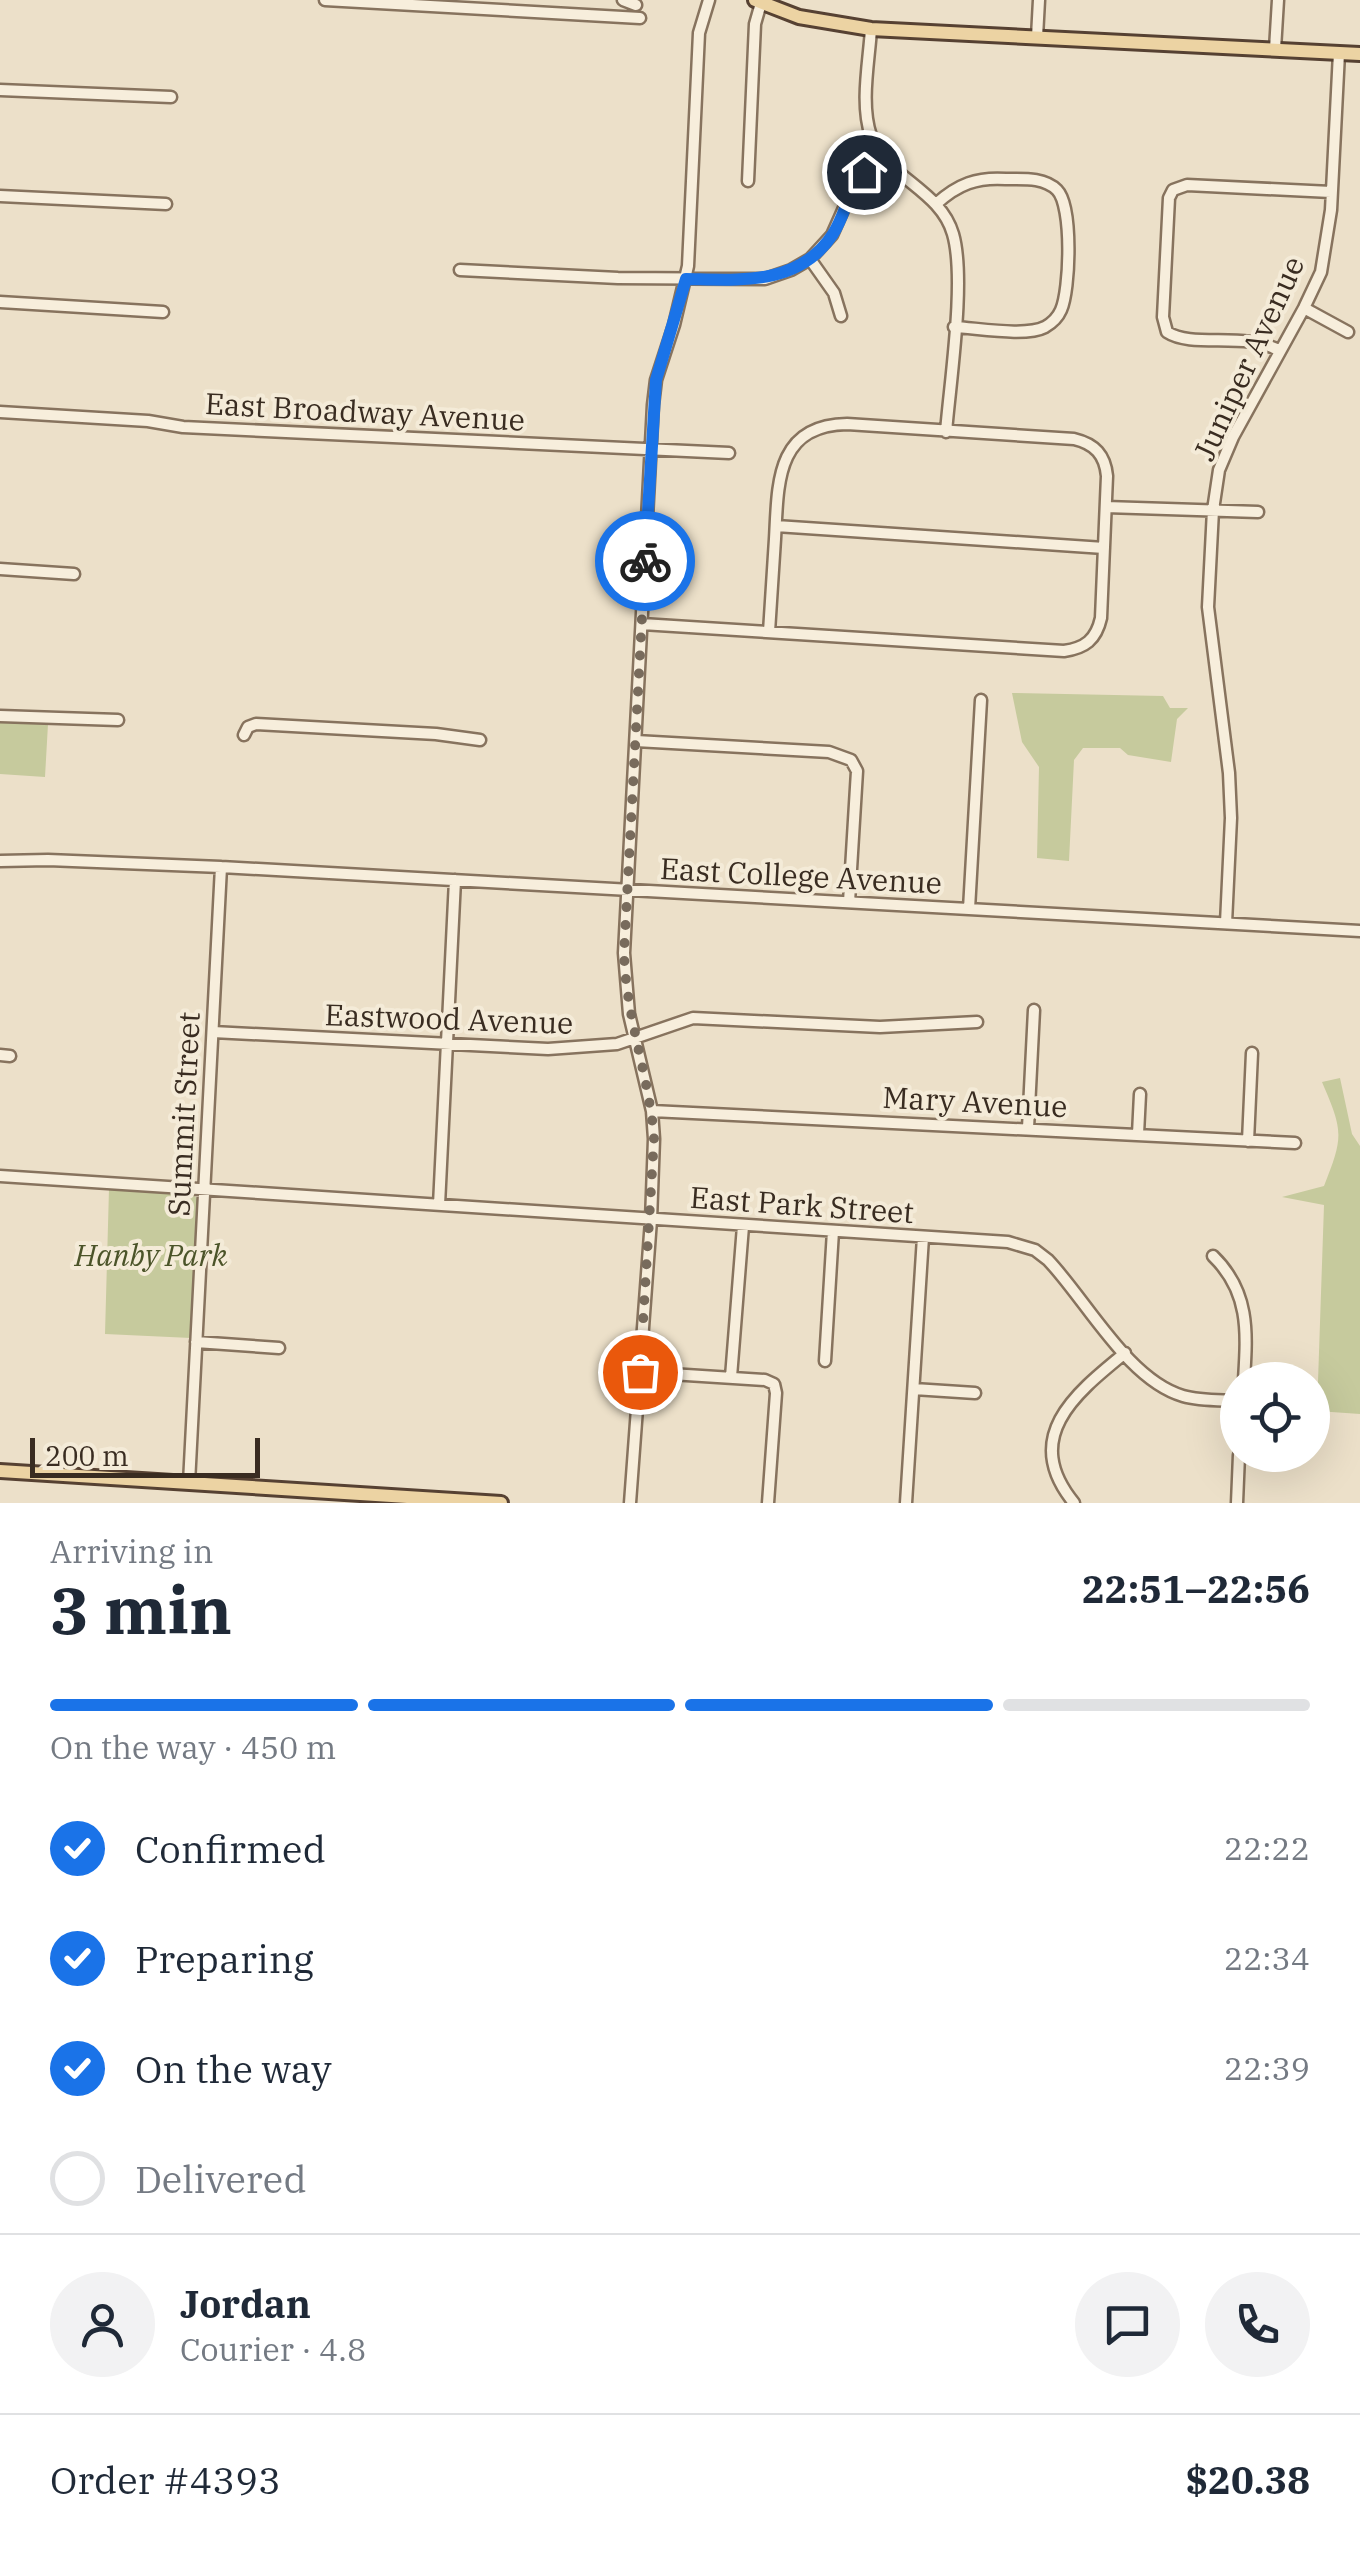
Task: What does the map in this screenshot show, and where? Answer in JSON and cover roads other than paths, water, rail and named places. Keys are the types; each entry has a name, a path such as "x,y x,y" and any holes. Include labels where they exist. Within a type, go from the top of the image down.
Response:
{"main road":[{"path":"758,2 799,17 871,29 1360,54"},
{"path":"0,1471 501,1503"}],"street":[{"path":"324,0 640,18"},
{"path":"526,12 535,0"},
{"path":"623,0 636,5"},
{"path":"630,1503 652,1220 652,1110 625,982 627,890 656,380 686,279 698,33 708,0"},
{"path":"1036,37 1039,0"},
{"path":"1275,50 1278,0"},
{"path":"748,181 758,2"},
{"path":"871,29 867,118 871,137 882,156 936,204 953,233 957,272 946,432"},
{"name":"Juniper Avenue","path":"1226,923 1228,762 1208,607 1213,510 1219,470 1233,436 1321,272 1331,192 1339,53"},
{"path":"0,90 171,97"},
{"path":"460,270 686,279 765,278 810,259 832,235 856,181 882,156"},
{"path":"936,204 958,186 994,178 1044,182 1059,192 1067,208 1064,299 1054,320 1040,329 1024,331 954,327"},
{"path":"1280,351 1269,344 1181,337 1167,332 1163,317 1168,207 1173,190 1187,185 1331,192"},
{"path":"0,196 166,204"},
{"path":"810,259 834,292 841,316"},
{"path":"0,302 163,312"},
{"path":"1304,308 1348,332"},
{"name":"East Broadway Avenue","path":"0,412 148,421 183,427 729,453"},
{"path":"642,624 1064,651 1080,648 1092,640 1101,618 1107,472 1102,455 1090,444 1074,439 837,424 810,433 792,448 780,474 770,632"},
{"path":"1106,506 1258,512"},
{"path":"776,526 1104,548"},
{"path":"0,570 74,574"},
{"path":"969,909 982,700"},
{"path":"0,716 118,720"},
{"path":"244,735 248,727 256,724 480,740"},
{"path":"636,742 829,752 851,760 857,771 849,902"},
{"name":"East College Avenue","path":"0,861 222,867 1360,931"},
{"name":"Summit Street","path":"189,1483 222,867"},
{"path":"439,1206 455,880"},
{"path":"1028,1128 1034,1010"},
{"name":"Eastwood Avenue","path":"213,1032 446,1045 590,1048 708,1017 880,1027 978,1022"},
{"path":"1248,1141 1252,1053"},
{"path":"1138,1134 1140,1094"},
{"name":"Mary Avenue","path":"652,1110 1294,1144"},
{"name":"East Park Street","path":"0,1176 1008,1242 1035,1250 1060,1272 1152,1381 1172,1392 1220,1400"},
{"path":"731,1378 742,1226"},
{"path":"825,1361 833,1231"},
{"path":"906,1503 924,1237"},
{"path":"1213,1256 1236,1282 1243,1302 1245,1362"},
{"path":"196,1342 279,1348"},
{"path":"1074,1503 1061,1483 1053,1457 1060,1416 1087,1384 1125,1353"},
{"path":"640,1372 765,1380 774,1384 768,1503"},
{"path":"914,1389 975,1393"},
{"path":"1236,1503 1238,1472"}],"park label":[{"name":"Hanby Park","path":"151,1254"}]}
